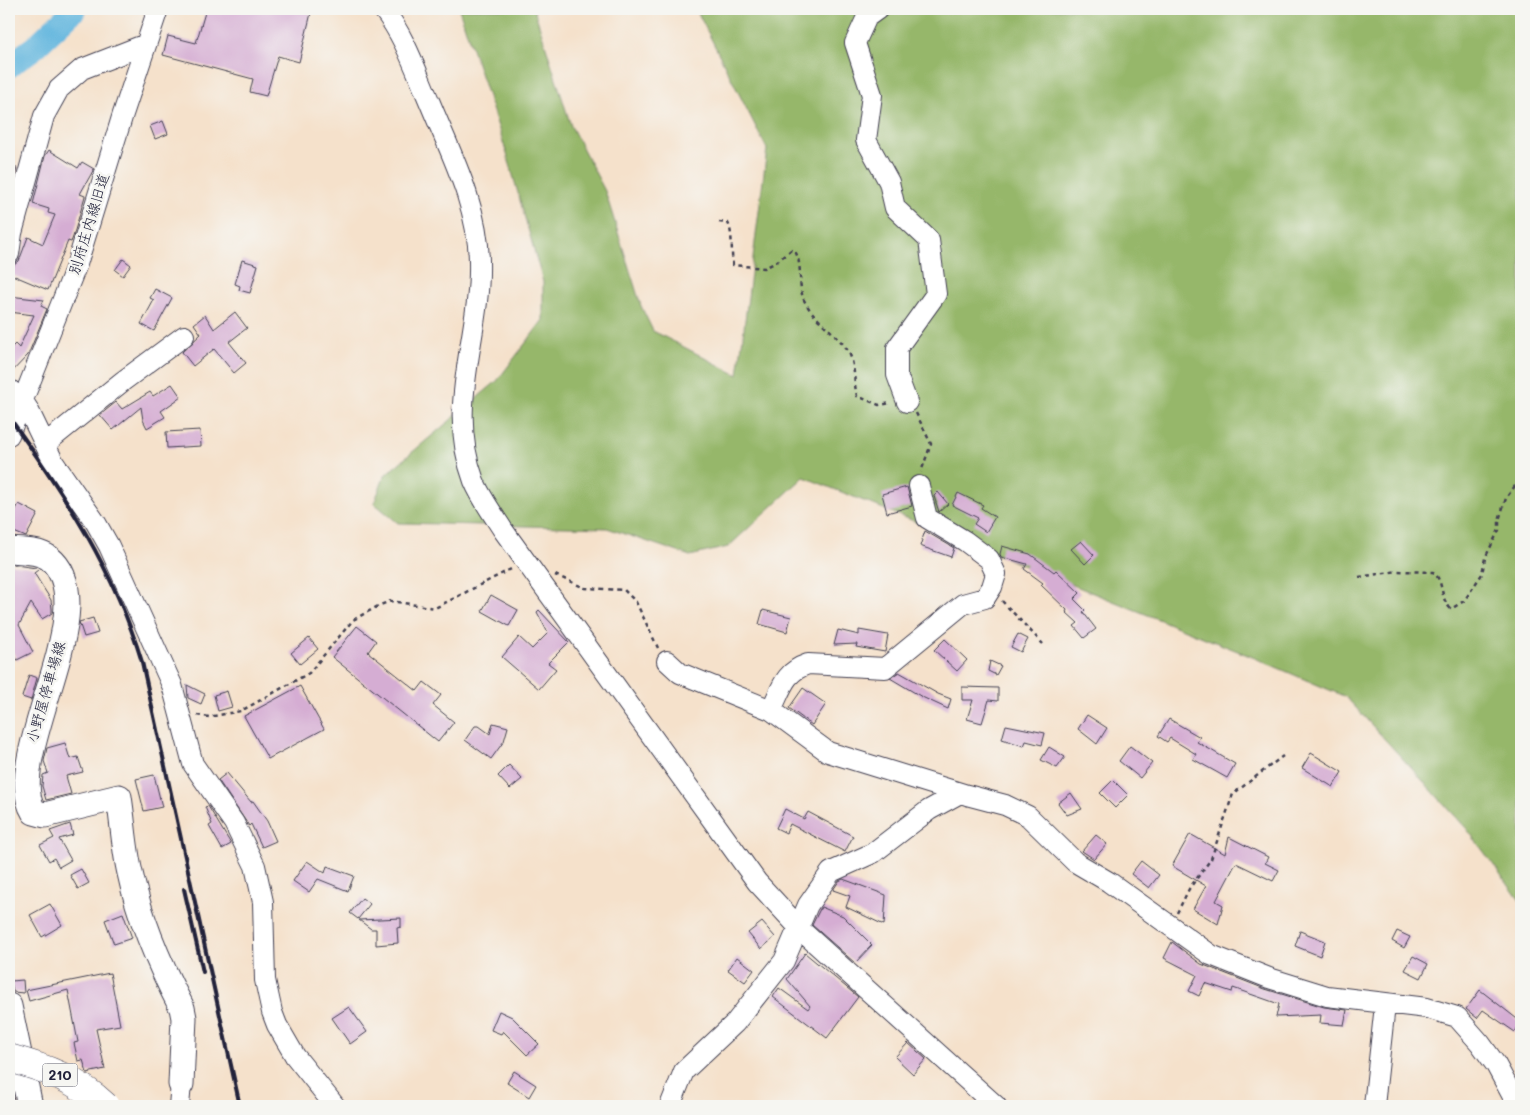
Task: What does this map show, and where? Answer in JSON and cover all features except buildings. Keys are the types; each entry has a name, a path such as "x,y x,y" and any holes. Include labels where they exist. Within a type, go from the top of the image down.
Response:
{"highway":[{"name":"210","path":"9,1058 66,1077 88,1091 104,1106"}],"main road":[{"name":"小野屋停車場線","path":"9,550 37,553 49,558 61,576 66,595 60,645 24,773 27,800 34,812 46,815 120,797 128,863 134,889 153,944 182,1008 184,1018 180,1095"},
{"path":"9,1006 30,1106"}],"street":[{"name":"別府庄内線旧道","path":"9,435 16,395 77,264 158,9"},
{"path":"383,9 395,26 412,60 474,216 478,244 479,279 463,391 461,419 464,443 475,483 503,530 756,882 798,928 996,1106"},
{"path":"878,9 867,17 855,43 872,95 866,140 889,182 895,208 929,240 936,294 897,348 896,375 907,402"},
{"path":"9,254 12,233 44,116 59,89 82,69 146,44"},
{"path":"45,444 123,381 184,336"},
{"path":"16,395 54,463 96,523 109,546 157,649 180,712 193,764 234,823 259,876 265,920 266,980 277,1025 295,1056 335,1106"},
{"path":"771,710 788,674 798,668 808,664 886,668 964,604 985,598 992,588 996,574 989,559 965,541 927,518 919,486"},
{"path":"667,661 680,673 771,710 828,752 1005,805 1028,816 1074,862 1109,882 1211,956 1269,978 1327,996 1427,1008 1457,1017 1491,1058 1518,1106"},
{"path":"670,1106 684,1071 753,1003 784,961 808,905 831,872 873,853 929,810 960,793"},
{"path":"1374,1106 1385,1004"}],"path":[{"path":"719,222 728,223 731,227 732,265 765,268 791,250 796,252 802,272 804,300 822,325 836,336 848,352 856,374 855,387 857,396 879,405 907,402 925,426 932,444 921,471 919,486"},
{"path":"1358,577 1398,571 1433,572 1440,577 1445,604 1451,609 1464,601 1482,574 1485,558 1499,530 1499,520 1506,498 1521,478"},
{"path":"180,712 209,717 241,711 309,673 354,620 380,604 390,601 435,608 515,567"},
{"path":"547,572 578,586 624,590 630,595 658,649 667,661"},
{"path":"992,588 1043,644"},
{"path":"1169,927 1190,889 1211,859 1233,794 1283,756"}],"green space":[{"path":"459,9 534,9 571,126 605,191 641,306 653,331 738,375 767,149 696,9 1521,9 1521,902 1467,829 1346,697 1250,656 804,477 728,547 690,556 607,528 398,523 374,503 385,475 497,381 543,320 543,282 507,154"}],"waterway":[{"path":"9,66 35,47 75,9"}],"railway":[{"path":"9,417 49,475 86,534 117,595 131,628 142,662 240,1106"},
{"path":"184,889 203,972"}]}
